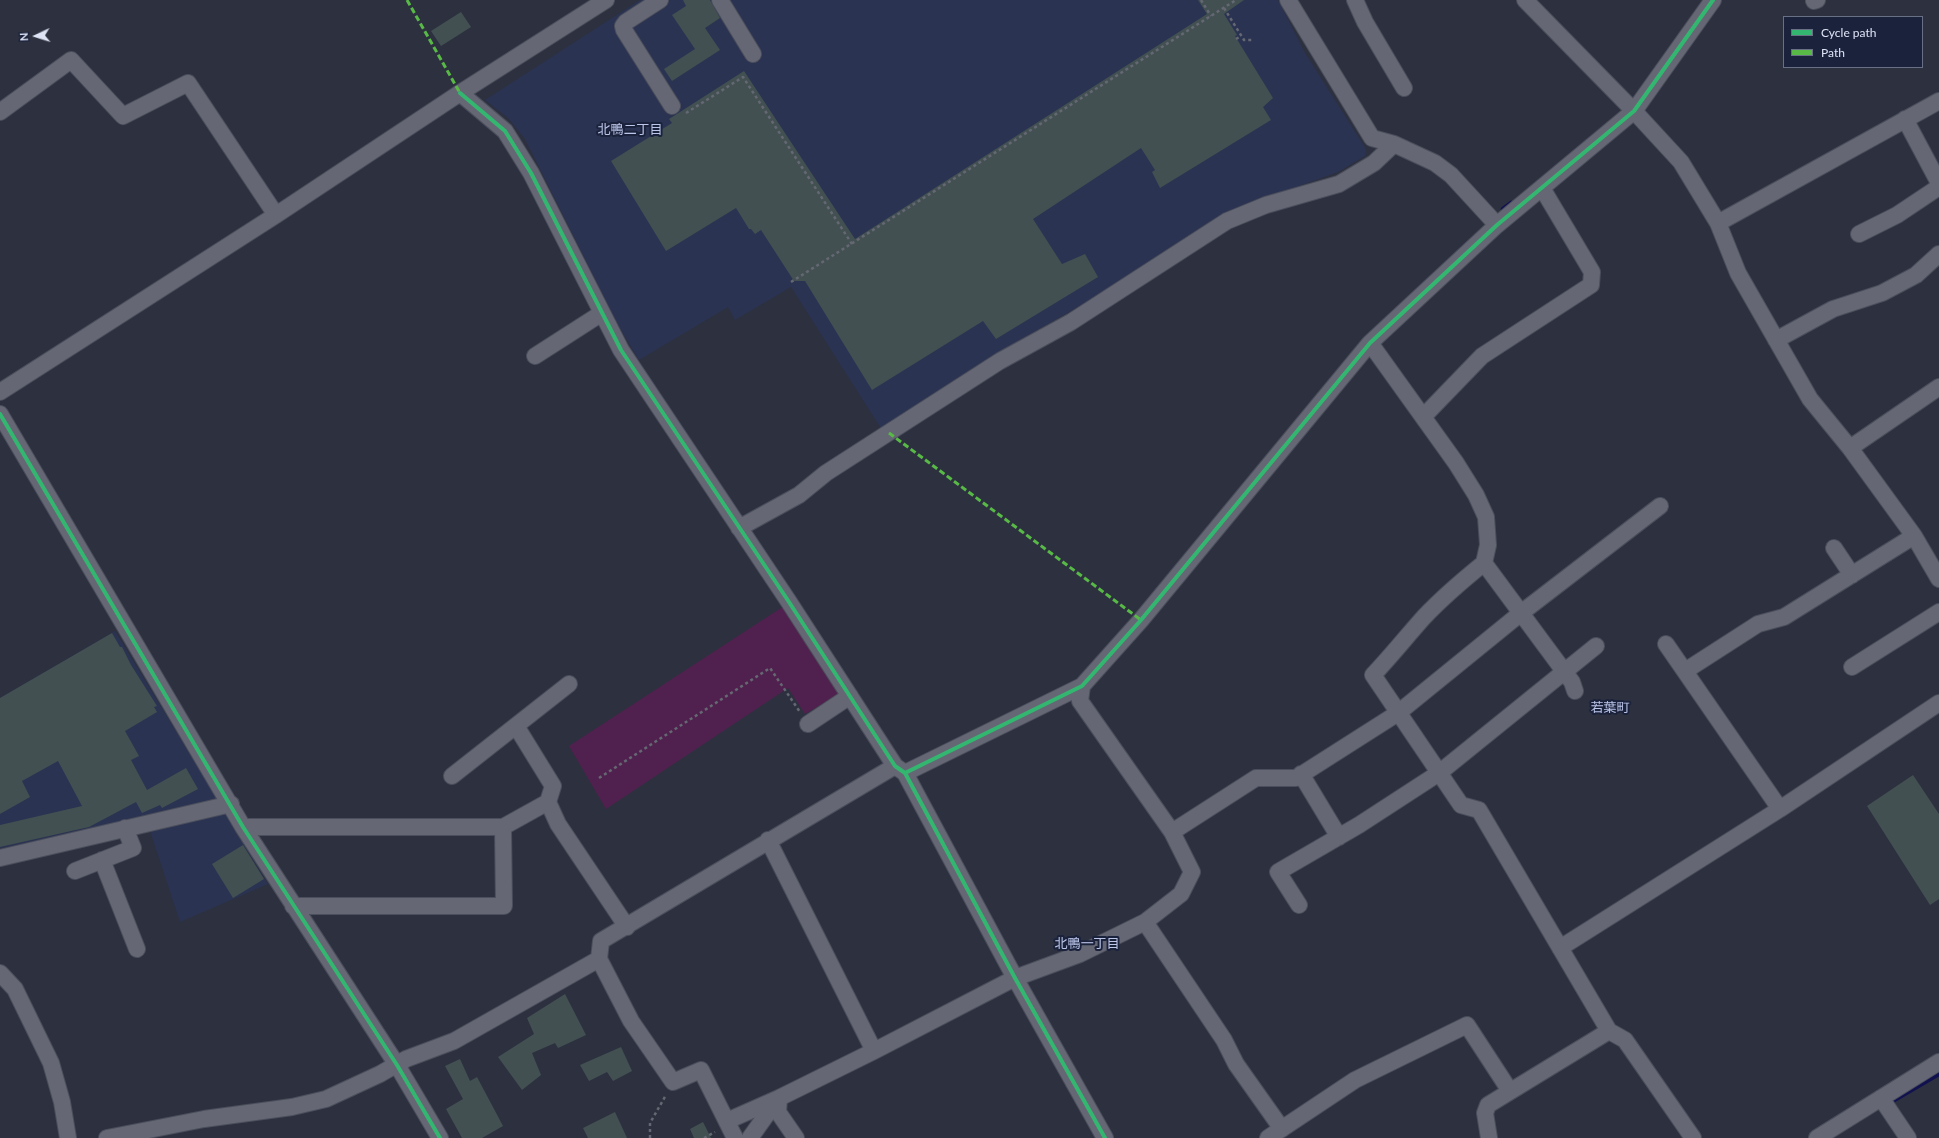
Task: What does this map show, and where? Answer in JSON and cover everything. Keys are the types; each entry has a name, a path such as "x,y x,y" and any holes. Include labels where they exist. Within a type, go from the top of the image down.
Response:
{"street":[{"path":"660,0 626,22 624,30 676,112"},
{"path":"720,0 753,54"},
{"path":"1288,0 1372,138 1394,144 1435,163 1451,175 1497,225"},
{"path":"1355,0 1365,22 1404,88"},
{"path":"1526,0 1634,111 1681,162 1718,223 1738,273 1810,400 1850,448 1914,536 1939,579"},
{"path":"735,1138 701,1070 673,1082 631,1021 599,959 601,941 627,927 768,840 900,769 1082,686 1141,620 1370,343 1497,225 1634,111 1713,0"},
{"path":"0,392 276,215 597,2"},
{"path":"0,112 71,60 123,116 188,83 276,215"},
{"path":"460,93 506,131 531,173 621,350 900,769 1105,1138"},
{"path":"1718,223 1939,100"},
{"path":"1905,119 1939,183"},
{"path":"739,528 799,495 826,473 994,365 1071,322 1227,221 1266,205 1339,184 1374,163 1394,144"},
{"path":"1859,234 1897,215 1939,187"},
{"path":"1423,417 1482,356 1591,285 1592,272 1542,188"},
{"path":"1776,340 1833,309 1882,292 1916,274 1939,254"},
{"path":"535,356 602,313"},
{"path":"1370,343 1456,463 1476,495 1486,517 1488,545 1484,563 1424,617 1400,646 1372,675 1461,805 1479,810 1609,1031 1625,1040 1693,1138"},
{"path":"1850,448 1939,387"},
{"path":"0,414 6,437 231,804 243,827 397,1065 440,1138"},
{"path":"1172,832 1256,778 1296,778 1398,713 1521,612 1660,506"},
{"path":"1685,671 1758,624 1784,617 1914,536"},
{"path":"1834,548 1852,575"},
{"path":"1484,563 1565,672 1572,682 1575,691"},
{"path":"1852,666 1939,612"},
{"path":"1666,644 1780,809"},
{"path":"1299,905 1278,872 1339,836 1439,773 1596,646"},
{"path":"452,776 569,684"},
{"path":"727,1121 779,1098 874,1051 1015,978 1080,954 1145,922 1181,894 1192,872 1172,832 1080,701 1082,686"},
{"path":"808,724 850,696"},
{"path":"1560,948 1780,809 1939,703"},
{"path":"516,726 553,786 548,802 558,824 627,927"},
{"path":"1301,774 1339,836"},
{"path":"243,827 503,826 548,802"},
{"path":"0,858 231,804"},
{"path":"293,906 504,906 503,826"},
{"path":"75,872 133,848 125,828"},
{"path":"768,840 874,1051"},
{"path":"102,860 137,949"},
{"path":"1145,922 1224,1040 1236,1064 1282,1129"},
{"path":"107,1138 204,1119 292,1107 326,1099 397,1065 406,1059 454,1041 599,959"},
{"path":"0,973 15,989 51,1063 62,1102 68,1138"},
{"path":"1268,1138 1355,1080 1468,1025 1510,1091"},
{"path":"1489,1138 1485,1113 1488,1105 1609,1031"},
{"path":"1818,1138 1884,1102 1939,1062"},
{"path":"750,1138 779,1098"},
{"path":"779,1098 778,1112 796,1138"},
{"path":"1884,1102 1908,1138"}],"path":[{"path":"1201,0 1211,16"},
{"path":"792,282 1236,0"},
{"path":"1224,8 1244,40 1252,40"},
{"path":"1236,38 1241,36"},
{"path":"676,112 743,77 852,244"},
{"path":"599,778 770,668 808,724"},
{"path":"650,1138 650,1123 673,1082"}],"shaded area":[{"path":"640,0 1278,0 1305,53 1366,149 1365,156 1338,172 1233,210 1189,236 1099,295 994,355 882,430 791,287 735,320 728,307 639,360 618,325 525,139 508,118 485,100"},
{"path":"784,606 840,694 805,714 788,688 606,809 569,746"},
{"path":"115,631 218,800 0,849 0,698"},
{"path":"223,811 268,884 180,922 149,828"}],"building":[{"path":"683,0 710,0 720,18 705,28 720,50 672,81 664,69 695,49 672,15 686,6"},
{"path":"1198,0 1244,0 1224,14 1237,35 1235,36 1273,98 1263,107 1271,120 1160,188 1152,172 1155,170 1141,148 1033,219 1062,264 1085,254 1098,277 996,339 983,321 872,390 805,281 794,281 761,230 755,234 751,229 749,229 736,208 666,251 611,161 672,123 669,119 744,71 855,239 1207,14"},
{"path":"461,12 471,27 441,46 431,31"},
{"path":"112,633 157,706 154,707 157,712 125,731 139,756 131,760 147,790 186,768 198,789 162,808 160,805 142,813 136,802 89,827 0,847 0,825 82,806 58,761 22,781 30,797 0,814 0,698"},
{"path":"1913,775 1939,814 1939,899 1930,905 1867,806"},
{"path":"243,845 264,879 233,898 212,864"},
{"path":"565,994 586,1035 558,1048 555,1043 532,1053 541,1075 522,1090 498,1057 534,1034 527,1018"},
{"path":"621,1047 632,1071 613,1081 607,1072 589,1081 580,1065"},
{"path":"460,1059 470,1081 477,1077 503,1126 482,1138 462,1138 446,1109 463,1099 445,1066"},
{"path":"615,1112 627,1138 588,1138 583,1128"},
{"path":"703,1122 711,1138 694,1138 690,1129"}],"waterway":[{"path":"1503,209 1511,203"},
{"path":"1889,1103 1939,1074"}],"marked path":[{"path":"407,0 460,93"},
{"path":"889,433 1141,620"}],"cycle path":[{"path":"905,773 1082,686 1141,620 1370,343 1497,225 1634,111 1713,0"},
{"path":"460,93 505,131 531,173 621,350 789,602 895,766 905,773 1015,978 1105,1138"},
{"path":"0,414 243,827 397,1065 440,1138"}],"district":[{"name":"北鴨二丁目","path":"630,130"},
{"name":"若葉町","path":"1610,708"},
{"name":"北鴨一丁目","path":"1087,944"}]}
